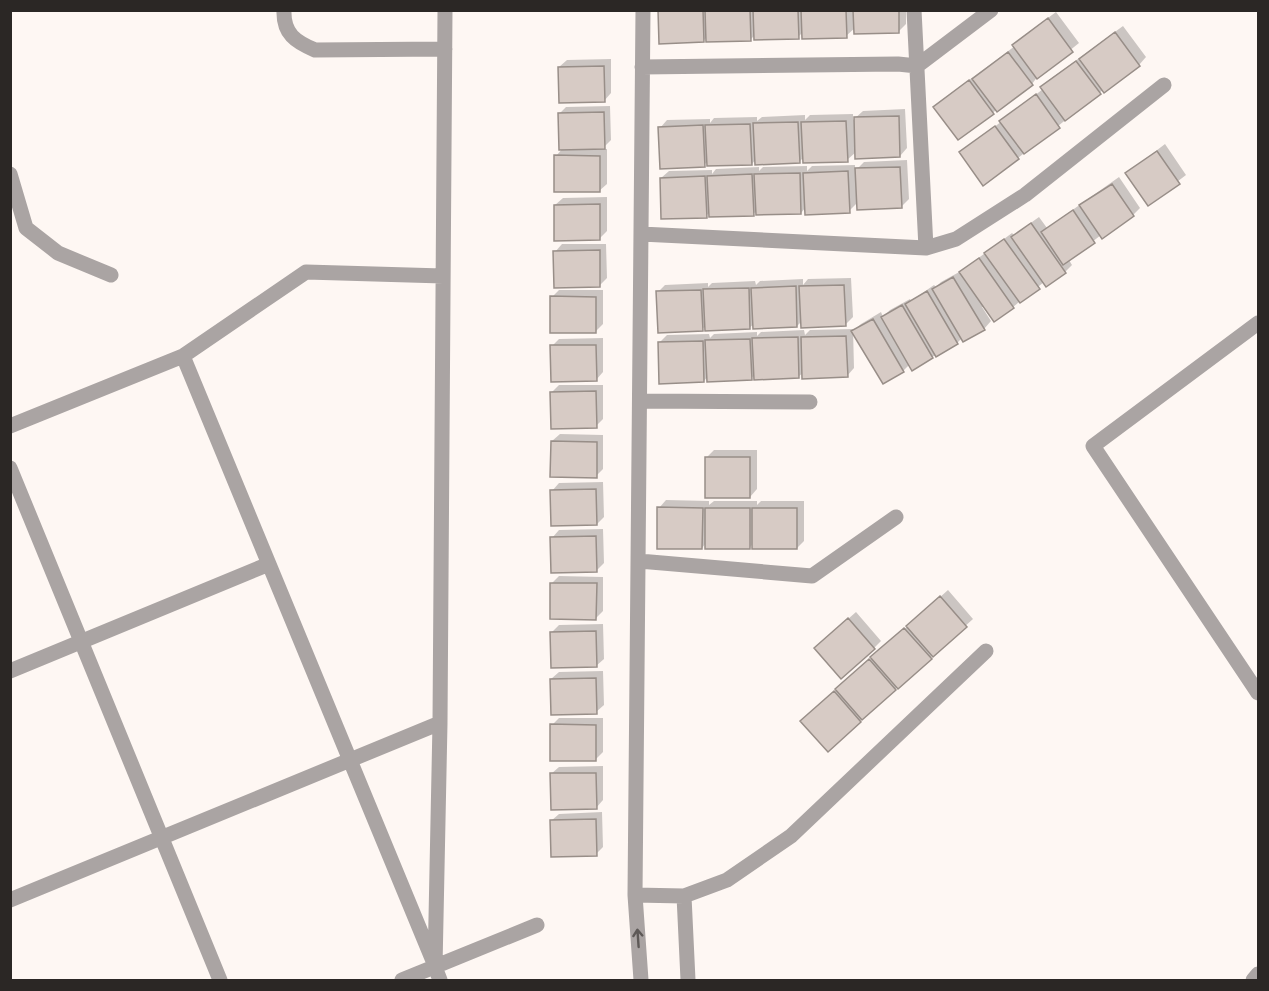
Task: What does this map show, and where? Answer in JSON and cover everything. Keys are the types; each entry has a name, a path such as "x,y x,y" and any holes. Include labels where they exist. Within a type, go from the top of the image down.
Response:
{"street":[{"path":"284,10 286,28 297,42 315,50 444,49"},
{"path":"438,974 445,10"},
{"path":"641,981 635,895 643,10"},
{"path":"914,10 926,248"},
{"path":"642,67 898,64 917,66 991,10"},
{"path":"641,234 926,248 956,239 1025,195 1164,85"},
{"path":"10,174 26,228 58,253 111,275"},
{"path":"10,426 183,356 306,272 443,276"},
{"path":"1258,323 1093,446 1258,693"},
{"path":"183,356 438,974"},
{"path":"640,401 810,402"},
{"path":"10,468 220,981"},
{"path":"639,561 812,576 896,517"},
{"path":"10,670 269,564"},
{"path":"635,895 684,896 727,880 791,836 986,651"},
{"path":"10,900 440,723"},
{"path":"684,896 688,981"},
{"path":"402,981 438,974 537,925"},
{"path":"1253,981 1258,974"}],"building":[{"path":"658,10 703,10 704,42 659,44"},
{"path":"705,10 750,10 751,41 706,42"},
{"path":"753,10 798,10 799,39 754,40"},
{"path":"801,10 846,10 847,38 802,39"},
{"path":"853,10 899,10 899,33 854,34"},
{"path":"1048,18 1073,52 1037,79 1012,45"},
{"path":"1115,32 1140,66 1104,93 1079,59"},
{"path":"1008,52 1033,85 997,112 972,79"},
{"path":"1076,61 1101,94 1065,121 1040,87"},
{"path":"604,66 605,102 559,103 558,67"},
{"path":"969,80 994,114 958,140 933,107"},
{"path":"1036,94 1060,128 1024,154 999,121"},
{"path":"604,112 605,149 559,150 558,113"},
{"path":"899,116 900,157 855,159 854,117"},
{"path":"846,121 848,162 803,163 801,122"},
{"path":"798,122 800,163 755,165 753,123"},
{"path":"750,124 752,165 707,166 705,125"},
{"path":"703,125 705,167 660,169 658,127"},
{"path":"995,126 1019,159 983,186 959,152"},
{"path":"1157,151 1180,184 1148,206 1125,173"},
{"path":"554,155 600,156 600,192 554,192"},
{"path":"900,167 902,208 857,210 855,168"},
{"path":"848,171 850,213 805,215 803,173"},
{"path":"800,173 801,214 756,215 754,174"},
{"path":"752,174 754,216 709,217 707,176"},
{"path":"705,176 707,218 661,219 660,178"},
{"path":"1112,184 1134,216 1102,239 1079,205"},
{"path":"600,204 600,240 554,241 554,205"},
{"path":"1073,210 1095,243 1063,265 1041,232"},
{"path":"1031,223 1066,273 1046,287 1011,237"},
{"path":"1004,239 1040,289 1020,303 984,253"},
{"path":"600,250 600,287 554,288 553,251"},
{"path":"979,258 1014,308 994,322 959,272"},
{"path":"953,277 985,330 963,342 932,289"},
{"path":"844,285 846,326 801,328 799,286"},
{"path":"796,286 797,327 753,329 751,288"},
{"path":"749,288 750,329 705,331 703,289"},
{"path":"701,290 703,331 658,333 656,291"},
{"path":"927,291 958,344 936,357 905,304"},
{"path":"550,296 596,297 596,333 550,333"},
{"path":"902,305 933,358 912,371 881,317"},
{"path":"873,319 904,372 883,384 851,331"},
{"path":"846,336 848,377 802,379 801,337"},
{"path":"798,337 799,378 754,380 752,338"},
{"path":"750,339 752,380 707,382 705,340"},
{"path":"703,341 704,382 659,384 658,342"},
{"path":"550,345 596,345 597,381 551,382"},
{"path":"596,391 597,428 551,429 550,392"},
{"path":"551,441 597,442 597,478 550,477"},
{"path":"705,457 750,457 750,498 705,498"},
{"path":"596,489 597,525 551,526 550,490"},
{"path":"657,507 703,508 702,549 657,549"},
{"path":"705,508 750,508 750,549 705,549"},
{"path":"752,508 797,508 797,549 752,549"},
{"path":"596,536 597,572 551,573 550,537"},
{"path":"550,583 597,583 596,620 550,619"},
{"path":"940,596 967,627 933,657 906,626"},
{"path":"848,618 875,649 841,679 814,648"},
{"path":"904,628 932,659 898,689 870,657"},
{"path":"596,631 597,667 551,668 550,632"},
{"path":"869,659 896,690 862,720 835,689"},
{"path":"596,678 597,714 551,715 550,679"},
{"path":"834,691 861,722 828,752 800,721"},
{"path":"550,724 596,725 596,761 550,761"},
{"path":"550,773 596,773 597,809 551,810"},
{"path":"596,819 597,856 551,857 550,820"}]}
